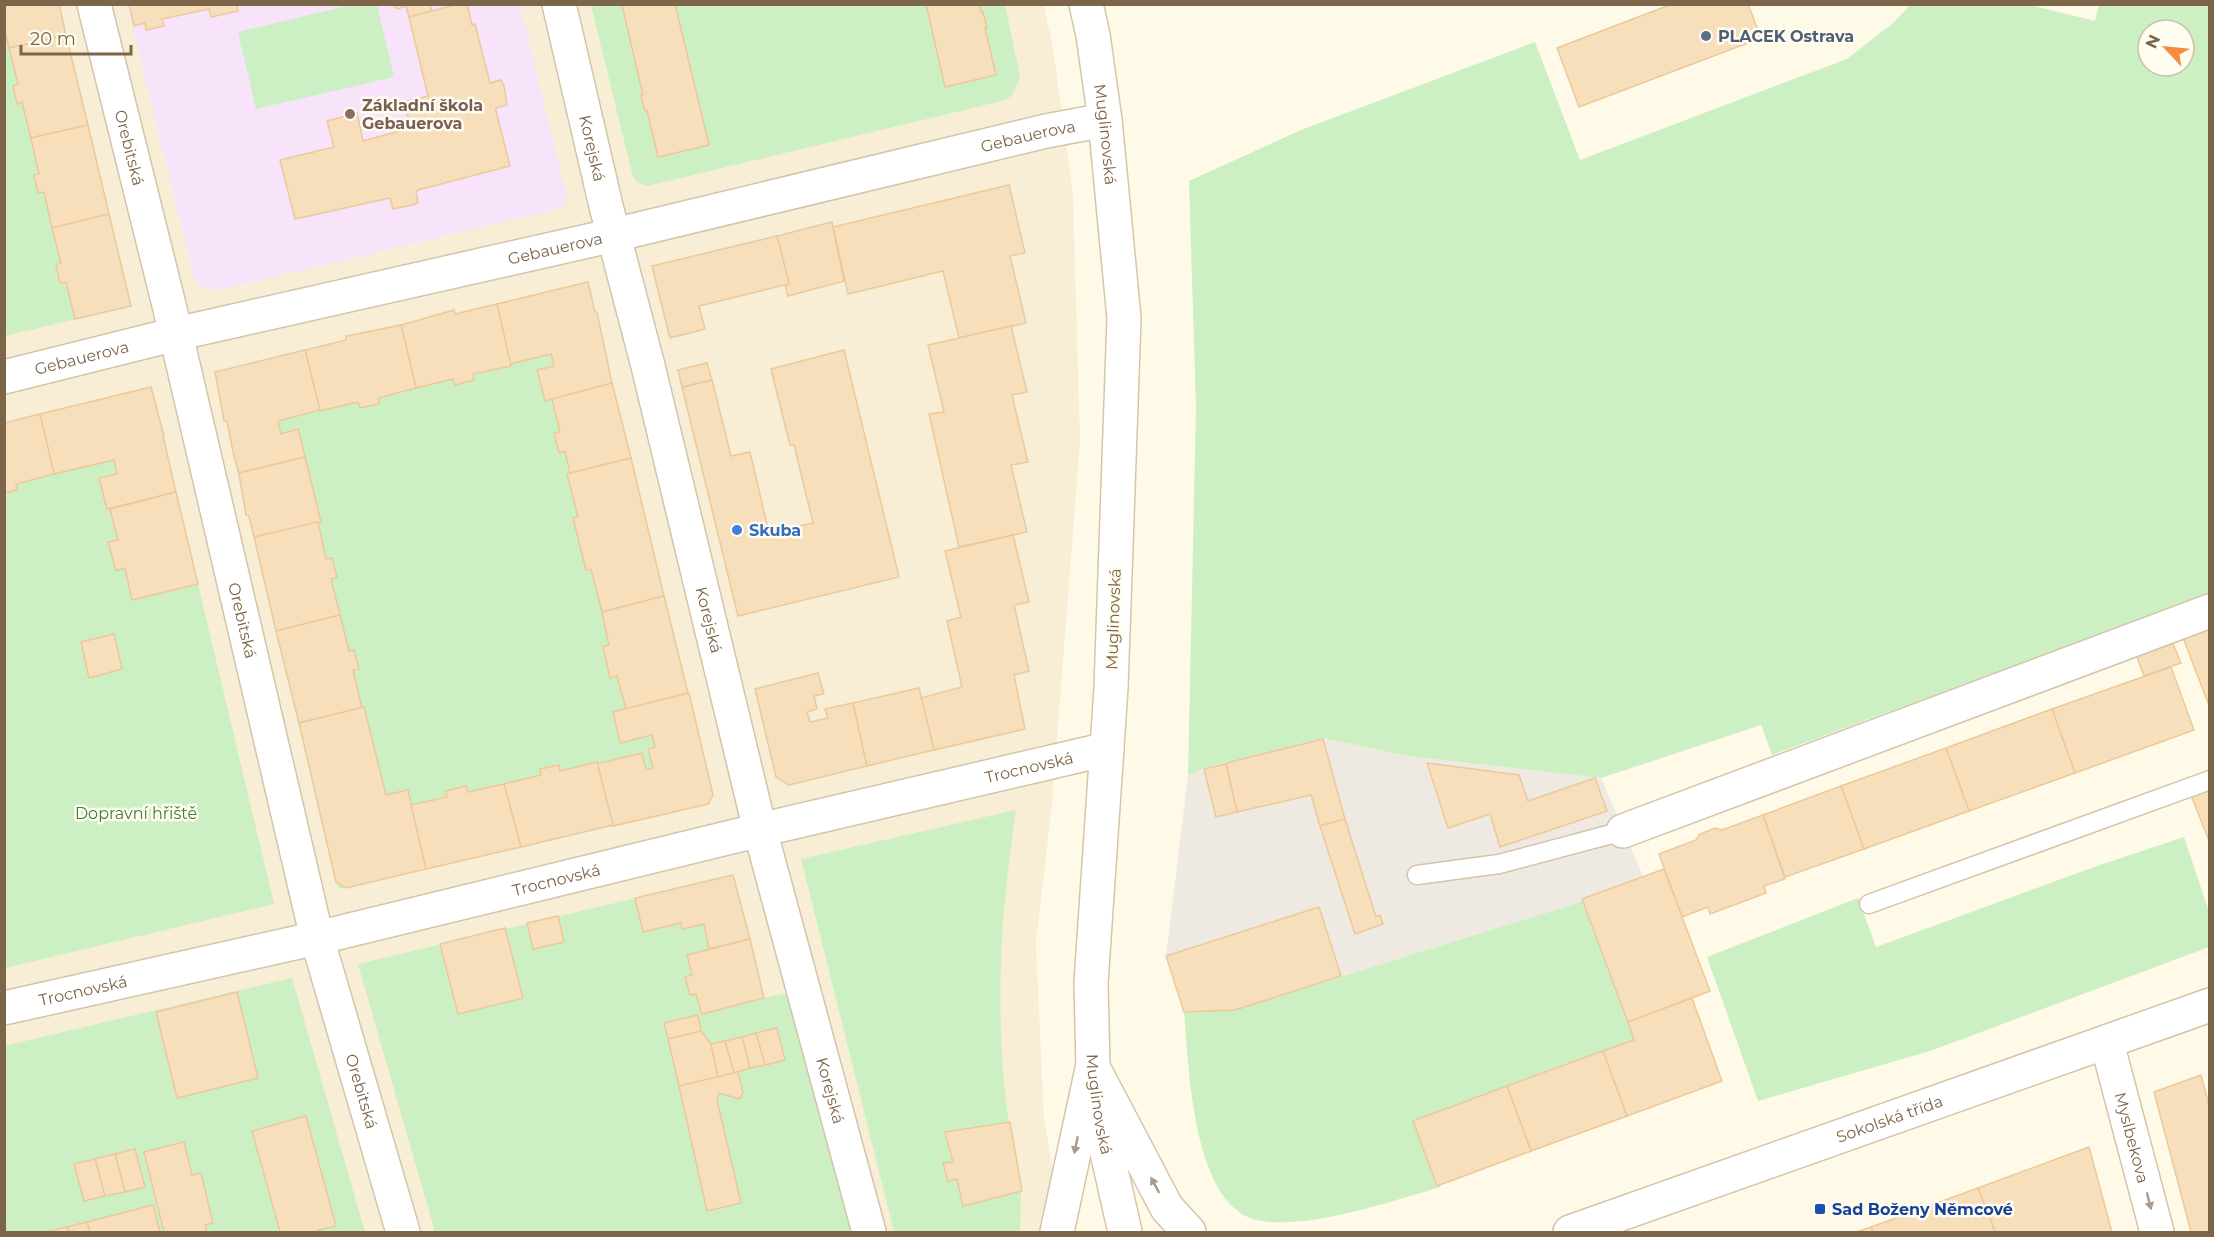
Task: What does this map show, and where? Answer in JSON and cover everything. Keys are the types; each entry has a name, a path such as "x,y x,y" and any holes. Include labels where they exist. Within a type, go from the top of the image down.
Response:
{"street":[{"name":"Orebitská","path":"94,4 176,334 317,938 403,1233"},
{"name":"Korejská","path":"559,4 760,830 869,1233"},
{"name":"Muglinovská","path":"1086,4 1093,35 1105,120 1124,318 1107,749 1091,983 1093,1067 1101,1126 1113,1189 1125,1233"},
{"name":"Gebauerova","path":"4,377 176,334 614,235 1046,131 1105,120"},
{"path":"1623,831 2210,611"},
{"name":"Trocnovská","path":"4,1008 317,938 760,830 1107,749"},
{"name":"Sokolská třída","path":"1570,1233 2210,1005"},
{"name":"Myslbekova","path":"2107,1043 2157,1233"},
{"path":"1057,1233 1093,1067"},
{"path":"1093,1067 1167,1208 1189,1233"}],"lane":[{"path":"1869,904 2210,780"},
{"path":"1417,875 1499,864 1623,831"}],"shaded area":[{"path":"5,5 1044,5 1053,48 1073,195 1080,442 1052,804 1036,943 1044,1119 1056,1187 1050,1232 5,1232"},
{"name":"Základní škola Gebauerova","path":"127,5 520,5 567,198 565,204 561,208 219,290 205,289 195,281"},
{"path":"1323,738 1407,756 1601,778 1644,878 1584,901 1235,1010 1184,1012 1166,956 1188,775 1204,768"}],"green space":[{"path":"355,4 377,5 394,77 256,109 238,32"},
{"path":"4,5 59,5 131,306 5,336"},
{"path":"591,5 1005,5 1020,76 1013,94 1006,100 647,186 637,182 633,177"},
{"path":"1910,5 2030,5 2095,21 2099,5 2209,5 2209,594 1772,755 1761,725 1601,778 1407,756 1323,738 1204,768 1188,775 1196,407 1189,181 1301,130 1535,42 1580,160 1847,59 1893,23"},
{"path":"588,282 713,795 708,804 338,889 254,536 249,516 246,515 215,372 346,340 346,336 365,332 366,334 454,310 455,314"},
{"name":"Dopravní hřiště","path":"151,387 274,904 5,968 4,423"},
{"path":"1016,810 1003,920 1000,992 1006,1102 1022,1191 1020,1232 894,1232 801,859"},
{"path":"2184,837 2209,912 2209,947 1933,1050 1758,1101 1707,957 1858,898 1876,947 2094,867"},
{"path":"733,875 764,998 796,991 859,1232 435,1232 358,964"},
{"path":"1584,901 1636,1041 1417,1124 1441,1187 1349,1213 1299,1221 1257,1220 1235,1209 1219,1189 1207,1162 1198,1131 1188,1065 1184,1012 1235,1010"},
{"path":"292,978 365,1232 5,1232 4,1046"}],"building":[{"path":"4,4 59,4 66,35 9,48 4,28"},
{"path":"129,4 237,4 238,11 211,17 209,9 162,19 164,26 146,30 145,23 134,26"},
{"path":"391,4 430,4 432,11 409,17 406,6 398,9"},
{"path":"458,4 467,4 472,25 475,24 490,83 501,80 504,86 507,105 496,108 496,111 510,166 418,190 416,192 418,203 412,205 393,209 390,198 295,219 280,160 334,147 327,121 357,113 363,141 411,128 404,102 428,96 409,17"},
{"path":"619,4 675,4 709,145 658,157 647,110 645,111 641,95 643,95 622,5"},
{"path":"926,4 979,4 987,28 985,28 996,75 945,87"},
{"path":"1672,4 1748,4 1761,38 1579,107 1557,48"},
{"path":"66,35 88,125 31,138 22,102 17,104 13,86 18,84 9,48"},
{"path":"88,125 109,214 52,228 44,192 38,193 34,175 39,174 31,138"},
{"path":"1009,185 1025,253 1010,256 1026,323 959,338 943,271 848,294 833,227"},
{"path":"109,214 131,306 75,319 66,282 60,283 56,265 61,263 52,228"},
{"path":"832,222 844,281 788,296 785,285 789,284 777,236"},
{"path":"777,236 789,284 699,306 705,329 670,338 652,266"},
{"path":"588,282 595,312 597,312 612,383 545,401 537,370 554,366 551,354 510,364 497,304"},
{"path":"497,304 511,366 473,374 474,380 455,385 453,379 416,388 401,325 454,310 455,314"},
{"path":"401,325 416,388 378,398 379,404 360,408 358,402 320,411 305,350 346,340 346,336"},
{"path":"1011,326 1027,392 1012,395 1028,462 1011,465 1027,532 959,547 929,414 944,412 928,345"},
{"path":"305,350 320,410 278,421 281,434 298,429 305,457 239,473 227,421 224,421 215,372"},
{"path":"844,350 899,577 738,616 682,387 712,380 731,456 750,452 769,533 813,523 794,445 790,445 771,369"},
{"path":"707,363 712,380 682,387 678,370"},
{"path":"612,383 631,458 570,473 565,451 559,453 554,433 560,432 552,399"},
{"path":"151,387 176,492 107,509 99,478 117,474 114,460 54,474 40,414"},
{"path":"40,414 54,474 16,484 17,490 4,493 4,423"},
{"path":"305,457 321,522 254,537 249,516 246,515 239,473"},
{"path":"631,458 664,596 602,612 591,569 586,570 573,518 578,517 567,474"},
{"path":"176,492 198,584 132,600 125,568 116,571 108,542 118,540 110,509"},
{"path":"318,522 326,559 332,558 337,577 331,579 340,615 276,631 254,537"},
{"path":"1013,535 1029,602 1014,605 1029,671 1014,675 1025,729 934,750 921,698 962,687 947,621 961,617 945,551"},
{"path":"664,596 688,693 626,709 617,676 610,678 603,647 609,645 602,612"},
{"path":"340,615 349,651 354,650 359,669 353,670 362,708 299,723 276,631"},
{"path":"2210,619 2210,708 2180,630"},
{"path":"114,634 122,669 89,678 81,642"},
{"path":"2169,634 2181,663 2144,676 2133,646"},
{"path":"2171,667 2194,730 2075,773 2052,709"},
{"path":"818,673 824,694 814,696 817,709 807,712 810,722 828,718 825,709 853,703 867,766 789,785 776,777 755,689"},
{"path":"919,688 934,750 867,766 853,703"},
{"path":"689,693 713,795 708,804 613,826 597,764 642,753 646,770 653,768 648,749 655,747 652,735 620,743 613,712"},
{"path":"364,707 386,795 408,790 426,869 346,888 336,882 299,723"},
{"path":"2052,709 2075,773 1969,811 1946,748"},
{"path":"1323,739 1345,819 1320,826 1311,795 1237,812 1226,763"},
{"path":"1946,748 1969,811 1864,849 1841,786"},
{"path":"597,762 613,825 521,847 504,784 541,775 540,769 559,765 560,771"},
{"path":"1427,763 1519,775 1528,801 1595,778 1607,811 1500,847 1490,814 1448,828"},
{"path":"1226,764 1237,812 1216,817 1204,769"},
{"path":"504,784 521,847 426,869 411,805 447,797 446,791 466,786 468,792"},
{"path":"1841,786 1864,849 1785,877 1763,815"},
{"path":"2210,786 2210,843 2190,793"},
{"path":"1763,815 1785,879 1764,886 1766,893 1710,914 1708,907 1682,917 1659,854 1696,840 1700,834 1715,828 1722,830"},
{"path":"1345,819 1376,917 1380,915 1383,924 1355,934 1320,826"},
{"path":"1664,869 1710,991 1628,1022 1582,899"},
{"path":"733,875 750,939 709,949 704,924 682,929 681,923 643,932 635,898"},
{"path":"1319,907 1341,976 1235,1010 1184,1012 1166,956"},
{"path":"558,916 564,942 533,949 527,923"},
{"path":"505,928 523,998 458,1014 440,944"},
{"path":"750,939 764,998 702,1014 696,994 690,995 685,977 692,975 687,955"},
{"path":"237,992 258,1078 177,1098 156,1012"},
{"path":"1692,998 1722,1081 1627,1116 1603,1051 1634,1040 1628,1022"},
{"path":"698,1015 701,1031 668,1039 664,1023"},
{"path":"777,1028 785,1060 765,1065 756,1033"},
{"path":"701,1031 711,1044 718,1077 679,1086 668,1039"},
{"path":"756,1033 765,1065 750,1068 742,1037"},
{"path":"742,1037 750,1068 734,1073 725,1041"},
{"path":"725,1041 734,1073 718,1077 711,1044"},
{"path":"1603,1051 1627,1116 1531,1151 1507,1086"},
{"path":"738,1072 743,1092 740,1099 719,1093 717,1100 741,1203 707,1211 679,1086"},
{"path":"2201,1075 2210,1109 2210,1232 2191,1232 2154,1092"},
{"path":"1507,1086 1531,1151 1437,1186 1413,1121"},
{"path":"306,1116 336,1226 318,1230 319,1232 280,1232 252,1131"},
{"path":"1010,1122 1022,1191 963,1206 957,1179 948,1181 943,1163 953,1162 945,1132"},
{"path":"184,1142 192,1175 201,1173 213,1223 205,1225 207,1232 164,1232 144,1152"},
{"path":"2089,1147 2112,1232 1995,1232 1978,1188"},
{"path":"135,1149 145,1187 125,1192 115,1154"},
{"path":"115,1154 125,1192 105,1196 95,1159"},
{"path":"95,1159 105,1196 84,1201 74,1164"},
{"path":"1978,1188 1995,1232 1873,1232 1871,1227"},
{"path":"153,1205 160,1232 90,1232 87,1222"},
{"path":"87,1222 90,1232 69,1232 67,1227"},
{"path":"67,1227 69,1232 49,1232 49,1231"},
{"path":"1871,1227 1873,1232 1856,1232"}],"place":[{"name":"PLACEK Ostrava","path":"1706,36"},
{"name":"Základní škola Gebauerova","path":"350,114"},
{"name":"Skuba","path":"737,530"},
{"name":"Sad Boženy Němcové","path":"1820,1209"}]}
